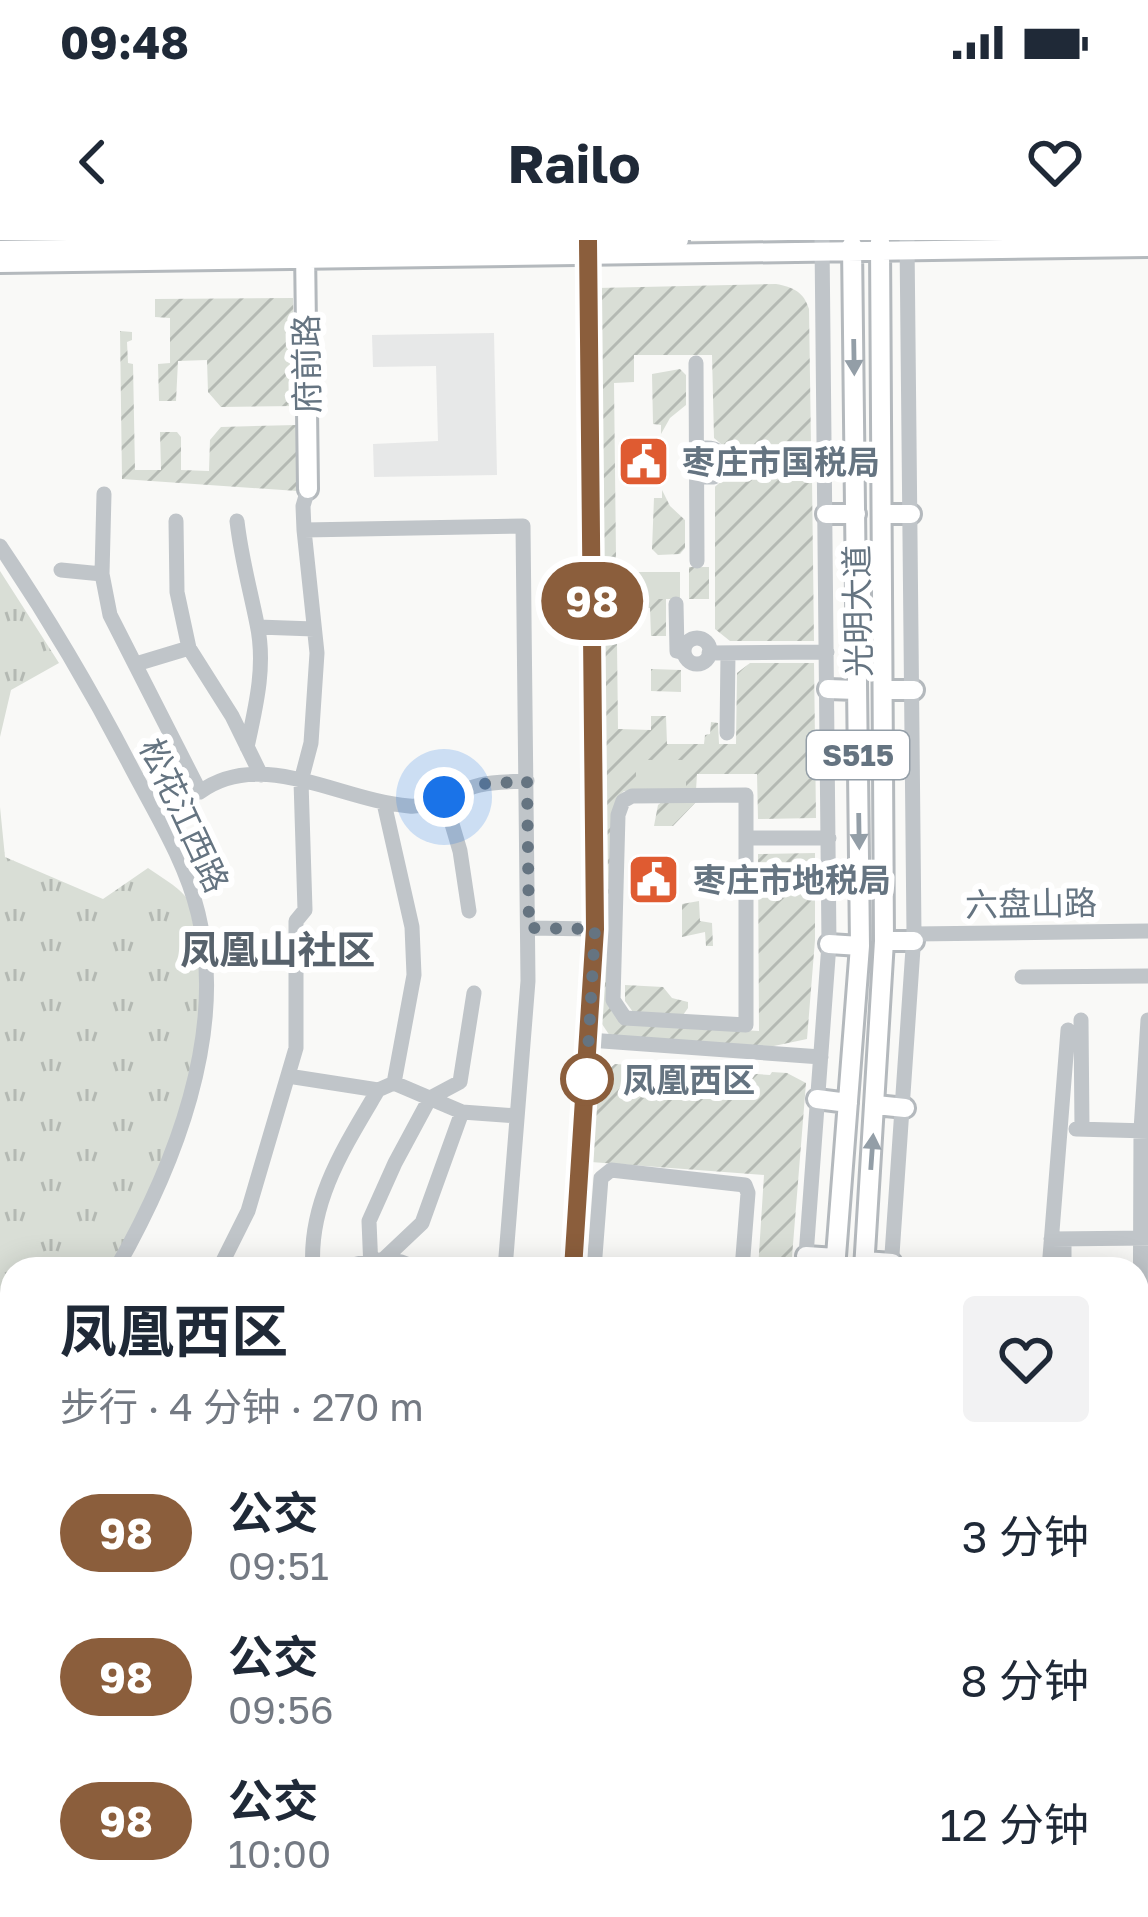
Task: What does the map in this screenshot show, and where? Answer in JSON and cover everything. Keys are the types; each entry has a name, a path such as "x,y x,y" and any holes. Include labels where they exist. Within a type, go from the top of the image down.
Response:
{"main road":[{"path":"588,248 679,240"},
{"name":"光明大道","path":"836,1257 860,946 852,246"},
{"name":"光明大道","path":"865,1257 884,941 880,246"},
{"path":"0,263 304,248"},
{"name":"府前路","path":"304,248 308,489"},
{"path":"0,250 1148,248"},
{"path":"826,514 856,514"},
{"path":"883,514 911,514"},
{"path":"828,689 857,690"},
{"path":"885,690 914,690"},
{"path":"884,941 914,938"},
{"path":"829,944 860,946"},
{"path":"818,1099 848,1102"},
{"path":"876,1105 905,1108"}],"street":[{"name":"光明大道","path":"893,1257 914,938 907,245"},
{"name":"光明大道","path":"805,1257 829,944 822,246"},
{"path":"574,1257 595,929 588,248"},
{"path":"697,363 697,561"},
{"path":"697,448 714,447 727,463"},
{"path":"697,477 714,477 727,463 825,464"},
{"path":"225,1257 248,1211 296,1048 296,921 305,910 301,781 311,743 317,653 304,530 308,489"},
{"path":"104,494 102,574 110,615 200,792 219,778 261,776 415,807 483,784 527,781"},
{"path":"176,521 177,592 189,648 261,776"},
{"path":"237,521 242,568 258,627 260,687 247,747"},
{"path":"304,530 523,526 529,928 506,1257"},
{"name":"松花江西路","path":"0,546 82,673 174,848 199,916 204,994 194,1076 171,1154 122,1257"},
{"path":"61,570 102,574"},
{"path":"676,604 677,651 694,664 706,660 710,652 827,652"},
{"path":"258,627 314,628"},
{"path":"136,664 189,648"},
{"path":"727,733 728,653"},
{"path":"746,795 746,838 746,1025 625,1018 613,1000 622,801 632,796 746,795"},
{"path":"444,797 460,851 469,911"},
{"path":"312,1257 311,1237 334,1164 386,1087 414,974 412,926 384,803"},
{"path":"746,838 829,838"},
{"path":"529,928 595,929"},
{"name":"六盘山路","path":"914,938 1148,931"},
{"path":"1022,976 1148,976"},
{"path":"375,1257 369,1221 430,1098 460,1082 474,993"},
{"path":"1057,1239 1145,1238 1148,1019"},
{"path":"1052,1257 1057,1239 1060,1129 1075,1025 1082,1130"},
{"path":"590,1040 820,1057"},
{"path":"288,1076 386,1087 462,1112 517,1116"},
{"path":"382,1257 422,1223 462,1112"},
{"path":"1060,1129 1145,1131"},
{"path":"595,1257 602,1178 611,1170 745,1185 743,1257"},
{"path":"1057,1239 1061,1257"}],"shaded area":[{"path":"494,333 497,475 374,477 373,444 438,441 436,366 373,367 372,335"}],"green space":[{"path":"776,284 797,291 809,309 811,445 727,449 714,438 712,355 634,355 634,382 614,383 618,729 651,730 651,716 666,716 667,744 704,744 711,722 718,723 719,744 736,744 737,673 750,663 814,663 816,818 758,819 757,774 697,774 696,790 624,791 617,798 609,994 612,1012 623,1023 759,1031 758,854 815,853 815,940 807,1039 759,1049 610,1036 602,1024 605,730 597,288"},
{"path":"293,298 296,406 221,407 208,392 207,360 178,361 176,401 159,401 158,364 170,363 170,318 155,317 155,299"},
{"path":"120,331 132,332 127,342 128,363 133,364 135,470 161,470 160,432 177,432 181,437 181,470 209,471 210,440 221,427 296,425 297,491 122,479"},
{"path":"680,369 686,375 686,405 670,418 661,434 661,425 653,424 652,374"},
{"path":"727,476 812,479 814,641 730,641 715,629 715,487"},
{"path":"662,490 685,520 685,548 680,554 658,555 652,549 654,498 662,498"},
{"path":"689,567 709,567 709,599 689,599"},
{"path":"0,571 59,663 11,690 0,737"},
{"path":"621,572 680,572 680,599 621,599"},
{"path":"638,599 666,599 666,636 651,636 650,608 637,607"},
{"path":"651,669 681,670 681,692 651,691"},
{"path":"636,760 686,760 686,790 636,790"},
{"path":"663,801 697,801 673,826 654,826"},
{"path":"0,807 5,857 103,899 148,868 177,889 189,905 200,965 193,1056 182,1102 149,1191 115,1257 0,1257"},
{"path":"699,901 700,921 712,923 713,946 706,946 705,932 682,937 682,904"},
{"path":"625,985 663,987 672,998 688,1002 688,1008 683,1015 633,1012 625,1001"},
{"path":"615,1064 787,1073 806,1083 792,1257 759,1257 764,1175 591,1162 595,1081"}],"bus line":[{"name":"98","path":"574,1257 595,929 588,241"}],"place":[{"name":"枣庄市国税局","path":"643,461"},
{"name":"枣庄市地税局","path":"654,879"},
{"name":"凤凰西区","path":"587,1079"}],"district":[{"name":"凤凰山社区","path":"278,949"}],"route":[{"path":"444,797 483,784 527,781 529,928 595,929 586,1086 587,1079"}]}
